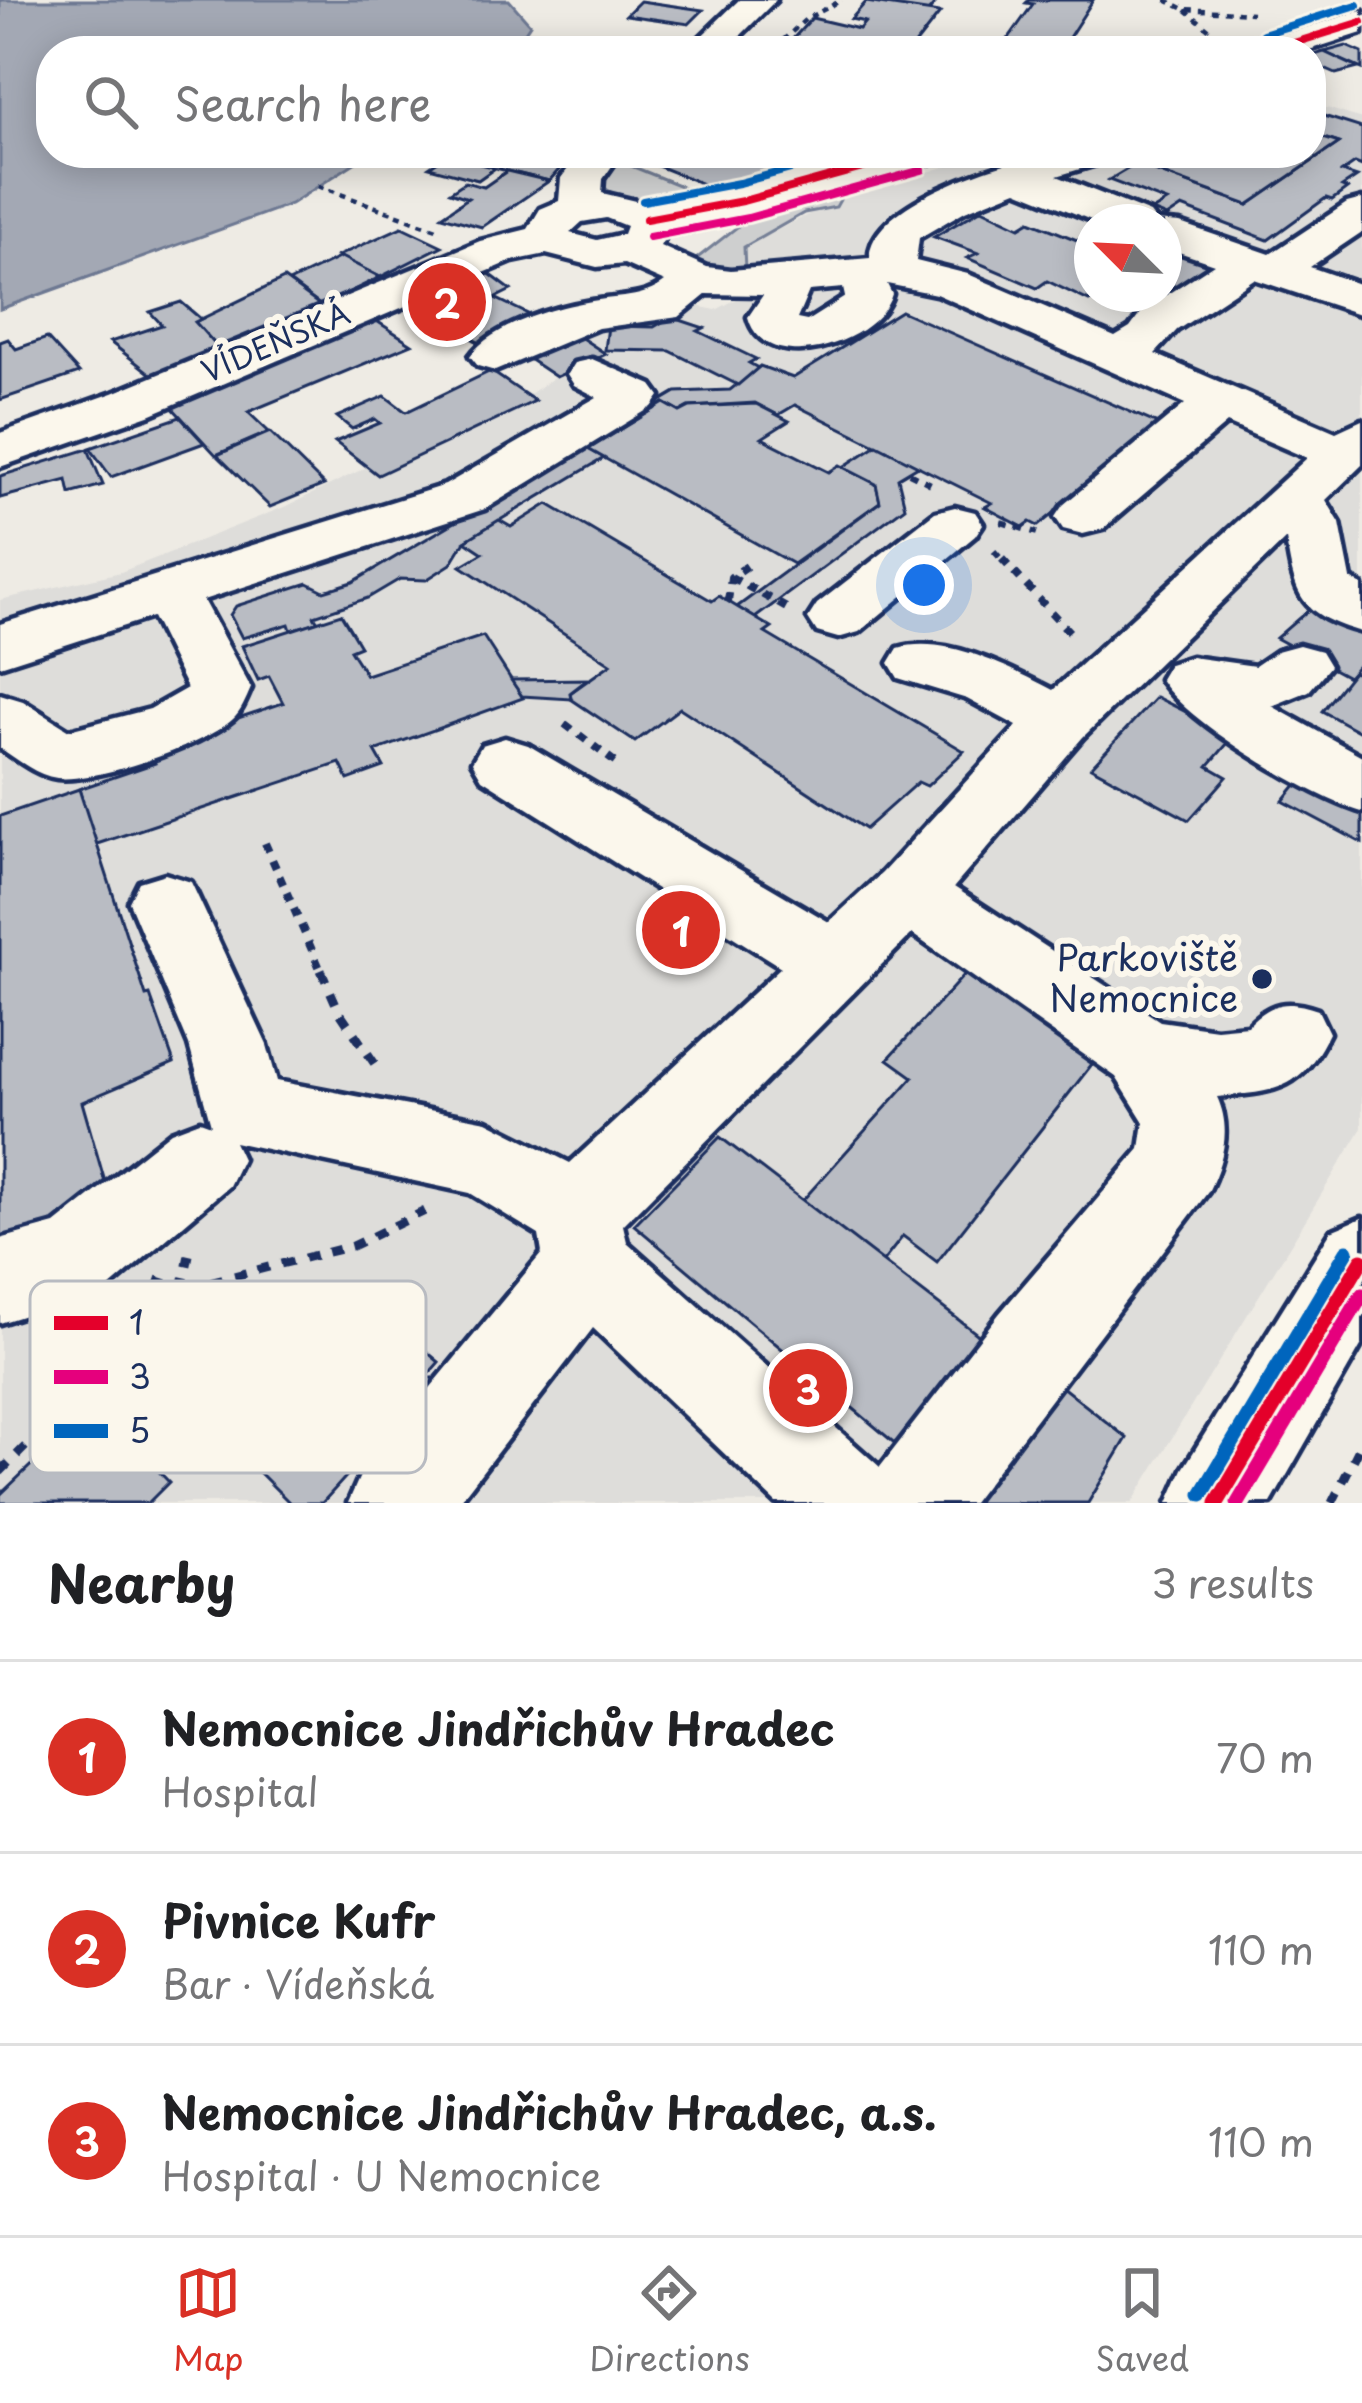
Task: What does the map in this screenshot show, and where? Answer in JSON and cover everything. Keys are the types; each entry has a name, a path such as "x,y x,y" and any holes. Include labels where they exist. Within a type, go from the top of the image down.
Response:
{"street":[{"path":"720,36 759,0"},
{"path":"1317,36 1362,22"},
{"path":"566,224 590,168"},
{"name":"VÍDEŇSKÁ","path":"0,451 131,404 469,260 566,224 586,254 743,201 863,168"},
{"path":"426,1463 582,1238 832,961 907,892 1060,721 1356,444 1221,401 884,258 834,218 811,226 795,261 786,304 772,317 772,324 793,336 818,335 867,302 884,258 961,196 1043,168"},
{"path":"1019,176 1090,204"},
{"path":"1118,356 1147,338 1160,320 1362,212"},
{"path":"637,234 697,279 730,284 795,261"},
{"path":"1182,238 1362,301"},
{"path":"495,356 531,335 591,315 662,308 697,279"},
{"path":"0,645 465,497 496,453 634,396 592,374"},
{"path":"1083,517 1221,401"},
{"path":"1297,498 1312,523 1324,588 1362,612"},
{"path":"838,618 955,524"},
{"path":"0,717 58,754 85,753 173,725 212,703 219,688 170,594"},
{"path":"1122,662 1257,691 1286,679 1299,666"},
{"path":"920,663 988,684 1060,721"},
{"path":"1195,681 1245,720 1362,787"},
{"path":"505,762 832,961"},
{"path":"907,892 1144,1052 1186,1117 1179,1165 1031,1346 913,1503"},
{"path":"165,902 228,1045 244,1110 487,1159 582,1238 847,1503"},
{"path":"1144,1052 1216,1063 1268,1058 1290,1034"},
{"path":"0,1281 78,1259 200,1159"},
{"path":"1217,1503 1362,1260"},
{"path":"398,1503 419,1473"}],"path":[{"path":"787,36 806,19 842,0"},
{"path":"1184,9 1217,36"},
{"path":"318,186 447,233"},
{"path":"1019,531 993,552 1122,662"},
{"path":"728,602 731,577 747,566"},
{"path":"565,724 621,769"},
{"path":"265,843 339,1010 384,1078"},
{"path":"214,1281 352,1246 430,1209 487,1159"},
{"path":"0,1472 30,1442"},
{"path":"1332,1503 1362,1443"}],"shaded area":[{"path":"0,0 509,0 530,24 522,36 36,36 36,168 347,168 291,204 0,309"},
{"path":"1326,108 1362,119 1362,661 1322,711 1362,733 1362,1128 1132,1503 0,1503 0,600 121,572 289,505 367,467 378,475 532,403 527,396 555,377 520,353 587,325 686,304 716,310 746,294 744,247 841,198 941,168 1326,168"},
{"path":"609,168 636,168 708,197 636,201 600,183"},
{"path":"829,195 841,198 836,207 804,213 744,247 745,270 708,269 691,263 751,216"}],"building":[{"path":"895,0 938,0 928,12 890,6"},
{"path":"1093,0 1070,36 1010,36 1033,4 1026,3"},
{"path":"640,1 703,10 689,24 626,15"},
{"path":"866,2 940,13 922,36 795,36 812,18 859,29 865,22 851,19"},
{"path":"1346,46 1362,53 1362,69 1326,53"},
{"path":"1326,53 1358,68 1336,74 1326,70"},
{"path":"1326,117 1362,128 1362,166 1355,163 1342,172 1357,177 1342,187 1347,189 1332,200 1326,198 1268,240 1109,180 1129,168 1147,168 1248,205 1302,168 1326,168 1326,152 1339,143 1326,139"},
{"path":"433,168 495,168 478,180"},
{"path":"500,168 560,168 549,181"},
{"path":"663,168 801,168 720,191"},
{"path":"1168,168 1302,168 1248,205 1160,173"},
{"path":"507,171 549,181 482,227 442,216 468,198 450,192 465,182 484,187"},
{"path":"982,209 1020,227 1030,221 1074,239 1074,294 1047,281 1037,288 967,258 978,253 934,237"},
{"path":"402,227 442,246 380,277 338,256"},
{"path":"1182,252 1218,266 1182,291"},
{"path":"341,257 380,277 321,306 289,282"},
{"path":"487,272 511,290 495,298 530,315 480,343 412,305"},
{"path":"284,279 321,306 219,349 195,322"},
{"path":"181,302 201,319 195,322 219,349 152,375 110,342 162,325 150,312"},
{"path":"901,311 1162,426 1038,526 1030,522 1023,527 985,507 992,503 795,405 778,415 755,403 689,407 680,412 664,403 598,440 588,449 604,458 465,541 451,564 426,580 400,579 368,598 314,616 318,622 291,630 289,624 242,638 230,615 236,606 308,583 324,591 353,582 676,392 730,390 760,366 793,378"},
{"path":"671,317 704,328 698,331 756,359 749,363 758,368 738,385 670,351 605,350 608,326 654,327"},
{"path":"375,320 412,344 248,412 269,432 216,455 169,404"},
{"path":"571,331 606,354 556,377 520,353"},
{"path":"47,338 79,373 0,400 0,342 8,339 16,349"},
{"path":"491,371 535,401 378,475 335,442 380,423 375,419 352,429 337,417 385,396 406,412"},
{"path":"664,403 680,412 690,407 756,404 789,421 762,438 829,472 840,465 876,484 880,502 793,564 588,449"},
{"path":"180,417 204,443 111,477 90,448"},
{"path":"270,432 324,485 270,507 217,455"},
{"path":"877,445 918,466 898,478 905,507 755,618 737,607 880,502 876,484 843,467"},
{"path":"88,449 103,485 70,494 67,480 0,498 0,476"},
{"path":"548,504 712,601 719,596 772,628 765,633 964,751 927,786 918,782 865,829 680,708 635,742 571,699 570,693 611,664 461,566 483,553 465,541 499,520 511,527"},
{"path":"1314,605 1362,631 1362,661 1348,677 1276,638"},
{"path":"341,614 360,646 350,650 366,675 483,636 523,698 375,751 384,767 348,780 340,763 94,845 79,789 155,763 149,748 283,703 269,676 258,680 242,646"},
{"path":"1353,672 1362,676 1362,733 1322,711"},
{"path":"588,679 570,693 571,699 522,696 511,680"},
{"path":"1156,697 1234,736 1208,766 1227,777 1189,820 1091,767"},
{"path":"1301,779 1362,810 1362,843 1283,801"},
{"path":"79,789 146,996 150,995 174,1063 82,1102 111,1203 0,1250 0,816"},
{"path":"965,974 1096,1059 937,1262 903,1236 882,1263 802,1201 913,1077 888,1059"},
{"path":"720,1137 985,1340 904,1451 634,1225"},
{"path":"426,1351 439,1362 426,1377"},
{"path":"1038,1368 1127,1438 1088,1503 951,1503"},
{"path":"30,1466 30,1473 160,1473 169,1482 148,1503 0,1503 0,1495"},
{"path":"260,1473 349,1473 322,1503 290,1503"}],"transit line":[{"name":"5","path":"1263,34 1357,5"},
{"name":"1","path":"1317,36 1362,22"},
{"name":"5","path":"643,201 794,168"},
{"name":"1","path":"646,219 743,201 863,168"},
{"name":"3","path":"649,237 748,218 922,170"},
{"name":"5","path":"1202,1494 1347,1251"},
{"name":"1","path":"1217,1503 1362,1260"},
{"name":"3","path":"1238,1503 1362,1295"}],"place":[{"name":"Pivnice Kufr","path":"447,302"},
{"name":"Nemocnice Jindřichův Hradec","path":"681,930"},
{"name":"Parkoviště Nemocnice","path":"1262,979"},
{"name":"Nemocnice Jindřichův Hradec, a.s.","path":"808,1388"}]}
